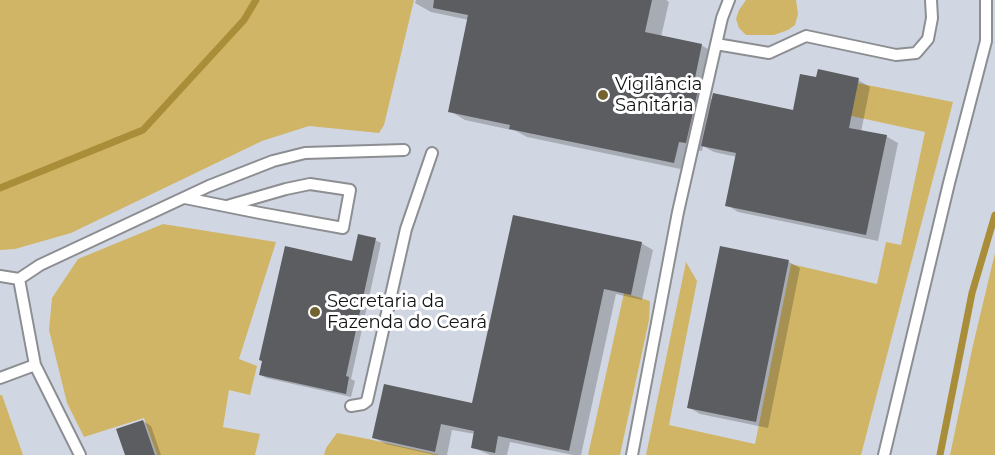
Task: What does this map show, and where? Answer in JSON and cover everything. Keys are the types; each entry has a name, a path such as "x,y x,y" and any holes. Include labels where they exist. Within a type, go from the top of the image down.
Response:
{"lane":[{"path":"632,455 678,212 722,18 729,0"},
{"path":"716,44 769,52 806,36 896,56 916,52 928,39 932,18 931,0"},
{"path":"884,455 949,183 986,41 986,0"},
{"path":"0,276 19,279 40,265 184,198 273,161 305,153 404,150"},
{"path":"351,406 367,401 406,229 432,153"},
{"path":"184,198 226,206 343,228 350,190 310,184 226,206"},
{"path":"19,279 35,365 80,455"},
{"path":"0,378 35,365"}],"shaded area":[{"path":"0,0 995,0 995,455 0,455"},
{"path":"0,0 414,0 384,125 379,133 309,126 262,141 71,233 15,249 0,250"},
{"path":"746,0 796,0 798,14 795,25 774,35 746,35 739,28 736,19"},
{"path":"857,83 953,102 861,455 646,455 686,262 697,281 669,425 755,444 791,264 877,284 886,242 901,245 925,132 847,115"},
{"path":"163,224 276,242 239,359 257,366 250,395 229,390 223,427 260,434 255,455 157,455 144,418 84,437 67,403 49,330 52,298 78,259"},
{"path":"995,253 995,455 950,455 973,345"},
{"path":"624,293 650,301 649,320 620,455 588,455"},
{"path":"0,395 2,395 23,455 0,455"},
{"path":"337,433 440,455 324,455 326,448"}],"building":[{"name":"Vigilância Sanitária","path":"434,0 652,0 645,32 702,44 693,88 698,90 686,143 679,142 674,163 509,129 510,125 448,112 468,15 433,8"},
{"path":"818,69 859,78 849,128 887,135 866,235 725,206 736,153 701,146 713,93 793,110 800,74 816,77"},
{"path":"513,215 642,242 631,295 604,289 569,451 498,436 495,453 471,448 474,431 441,424 435,452 372,438 384,384 472,403"},
{"name":"Secretaria da Fazenda do Ceará","path":"358,234 376,238 346,376 349,377 346,394 259,375 262,361 259,360 285,246 352,261"},
{"path":"720,246 789,260 756,422 687,408"},
{"path":"143,420 155,455 125,455 116,429"}],"waterway":[{"path":"0,188 143,130 244,20 256,0"},
{"path":"940,455 972,293 995,215"}],"place":[{"name":"Vigilância Sanitária","path":"603,95"},
{"name":"Secretaria da Fazenda do Ceará","path":"315,312"}]}
